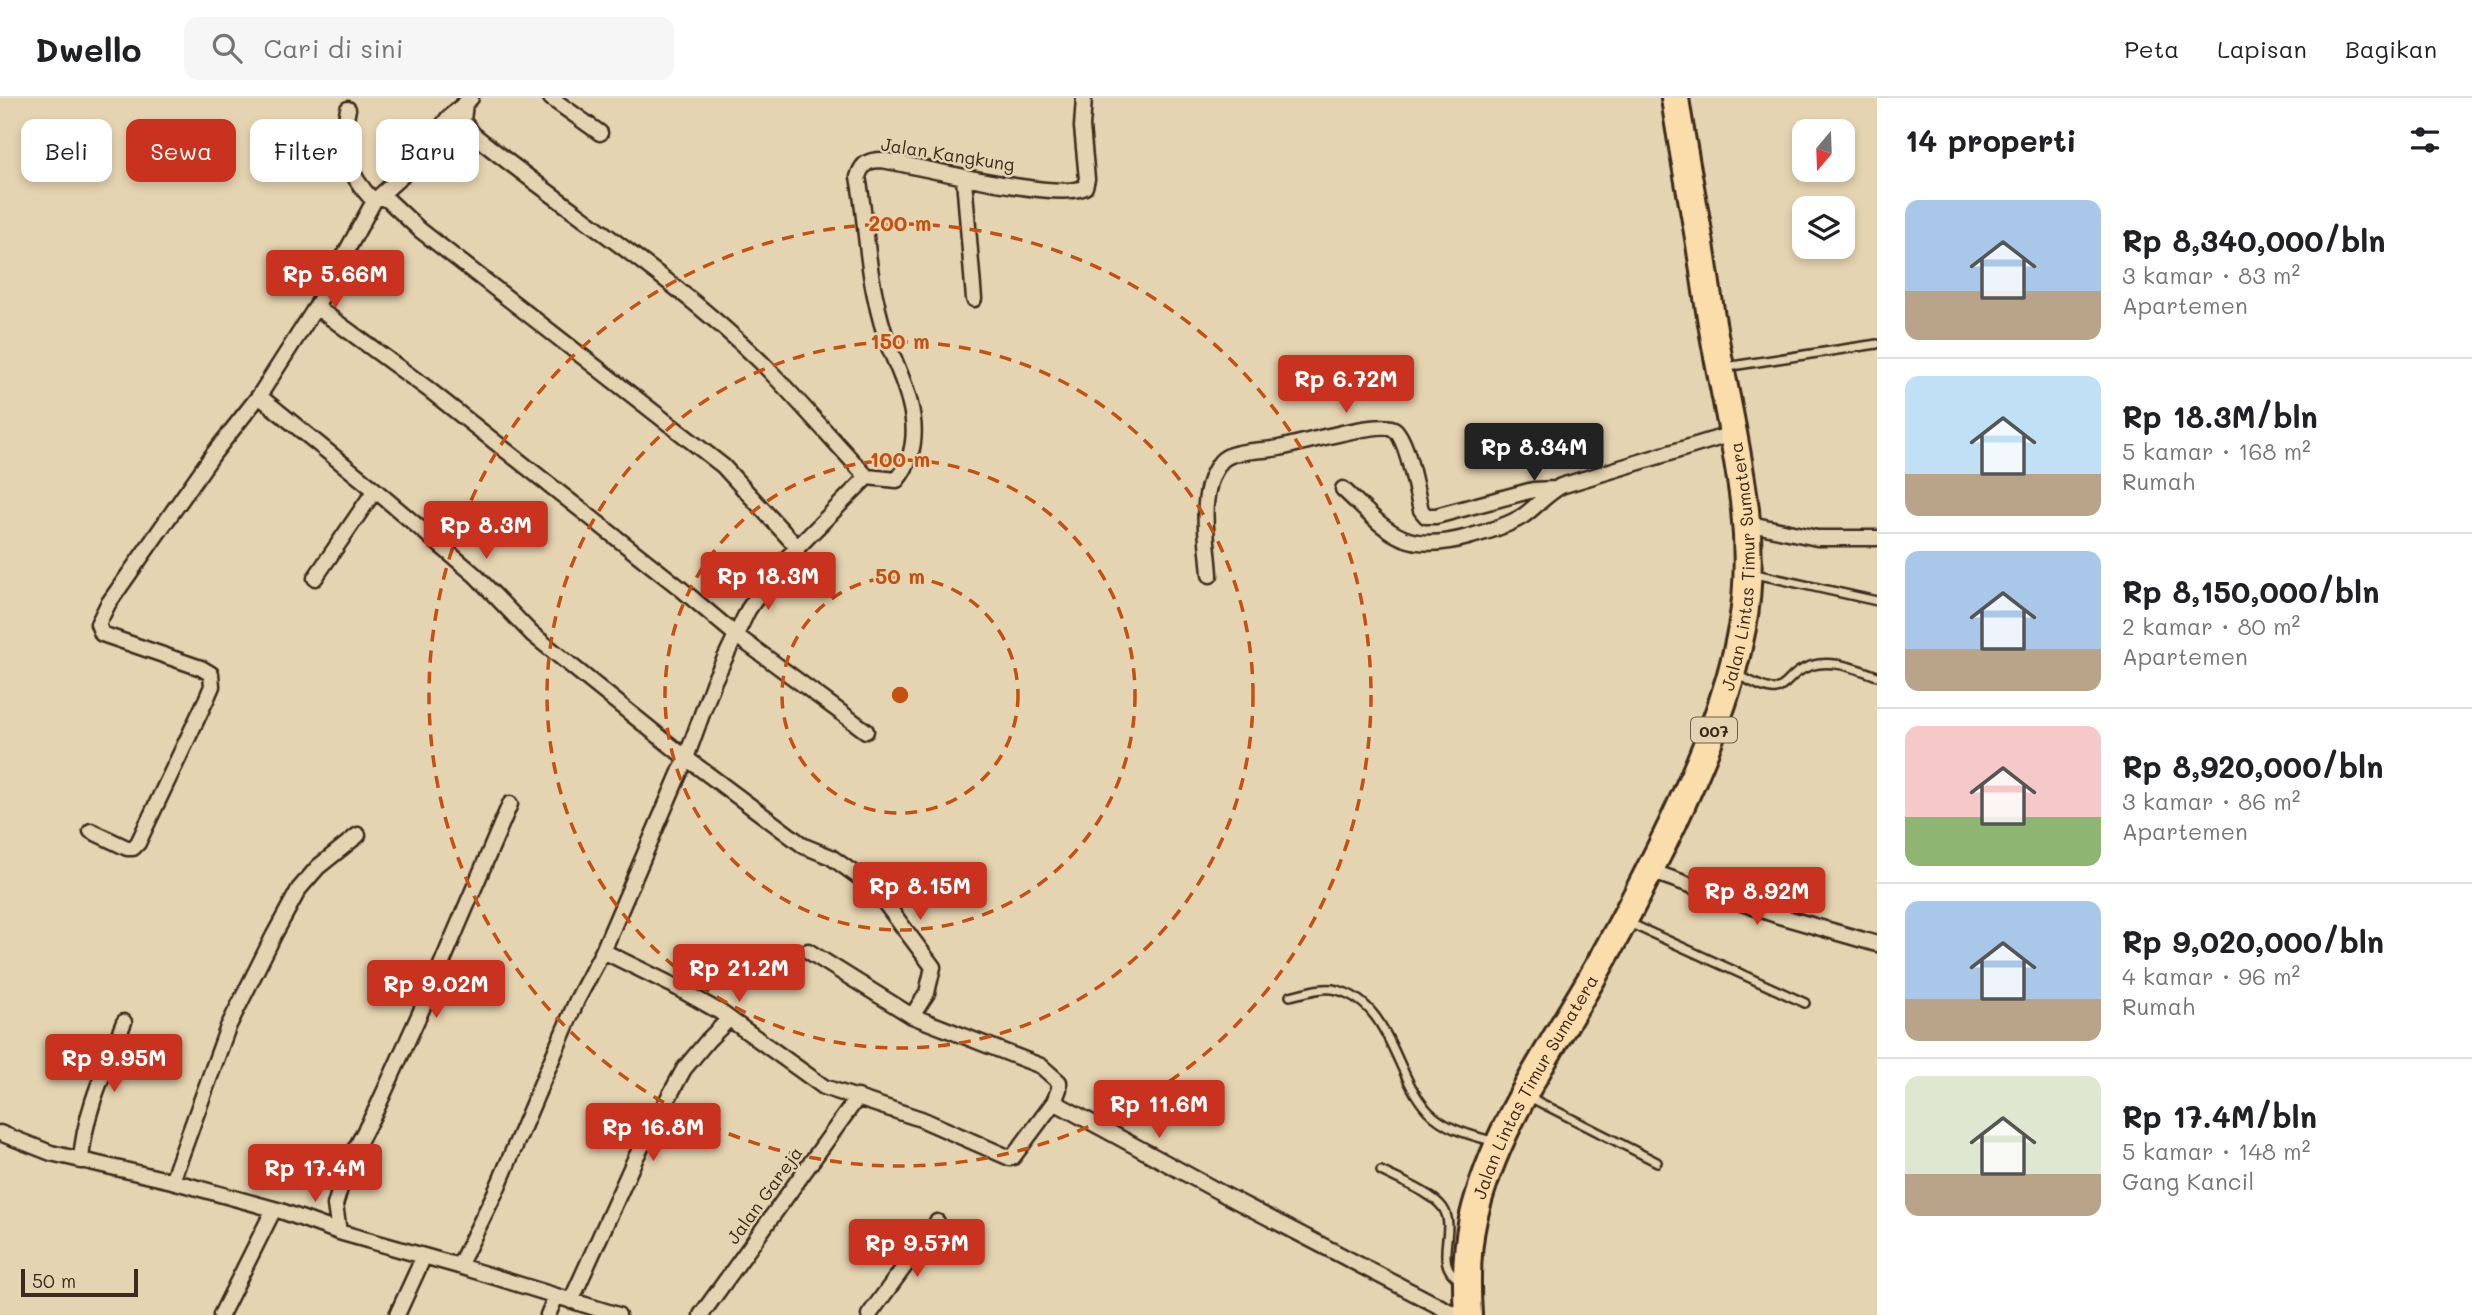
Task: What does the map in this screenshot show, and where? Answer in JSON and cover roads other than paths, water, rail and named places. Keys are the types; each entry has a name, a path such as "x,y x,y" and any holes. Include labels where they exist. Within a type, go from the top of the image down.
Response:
{"highway":[{"name":"Jalan Lintas Timur Sumatera","path":"1468,1315 1467,1276 1473,1219 1499,1143 1523,1094 1624,921 1650,871 1708,747 1742,628 1747,572 1746,523 1735,433 1721,368 1675,98"}],"street":[{"path":"551,98 600,133"},
{"name":"Jalan Kangkung","path":"867,477 897,480 912,452 914,429 906,387 888,344 875,299 858,177 860,171 869,161 882,160 964,178 1073,191 1085,187 1087,179 1082,127 1084,98"},
{"path":"91,831 127,848 133,848 138,843 213,681 211,674 201,668 102,634 98,624 108,604 214,453 259,396 316,307 377,199 413,166 447,118 468,101"},
{"path":"459,1266 496,1191 577,1000 603,951 686,758 714,681 748,610 770,578 867,477 761,363 690,300 619,243 474,135 462,119 468,101"},
{"path":"348,108 343,132 348,161 360,185 377,199 388,200 431,238 723,466 798,548"},
{"path":"964,178 974,299"},
{"path":"316,307 428,389 737,636 866,731"},
{"path":"259,396 475,575 532,635 686,758 804,846 831,857 873,887 933,967 927,993 912,1016"},
{"path":"1210,575 1205,518 1207,498 1213,476 1220,463 1228,456 1386,426 1394,429 1401,439 1421,510 1426,516 1436,516 1533,490 1555,489 1735,433"},
{"path":"1343,489 1396,536 1423,544 1451,541 1509,523 1523,516 1555,489"},
{"path":"314,578 375,490"},
{"path":"1746,523 1817,538 1877,538"},
{"path":"339,1232 335,1205 348,1163 377,1108 430,991 510,804"},
{"path":"172,1181 228,1027 280,923 299,888 358,835"},
{"path":"1650,871 1776,915 1877,944"},
{"path":"603,951 672,985 729,1019 824,1087 921,1119 1013,1157 1054,1102 1059,1082 1041,1066 912,1016 808,951"},
{"path":"571,1301 636,1157 678,1080 708,1040 729,1019"},
{"path":"81,1161 82,1135 124,1022"},
{"name":"Jalan Gareja","path":"701,1315 858,1097"},
{"path":"1054,1102 1214,1190 1456,1315"},
{"path":"0,1133 51,1153 172,1181 274,1209 339,1232 618,1315"},
{"path":"221,1315 274,1209"},
{"path":"869,1315 937,1222"},
{"path":"397,1315 424,1256"},
{"path":"548,1315 556,1296"}],"lane":[{"path":"1721,368 1877,344"},
{"path":"1747,572 1877,601"},
{"path":"1731,672 1771,689 1783,686 1796,673 1814,665 1849,665 1877,676"},
{"path":"1624,921 1804,1003"},
{"path":"1290,996 1324,989 1337,990 1368,1007 1384,1031 1415,1095 1428,1112 1458,1132 1499,1143"},
{"path":"1523,1094 1657,1162"},
{"path":"1381,1171 1430,1197 1443,1208 1447,1218 1447,1266 1460,1280 1467,1276"}]}
